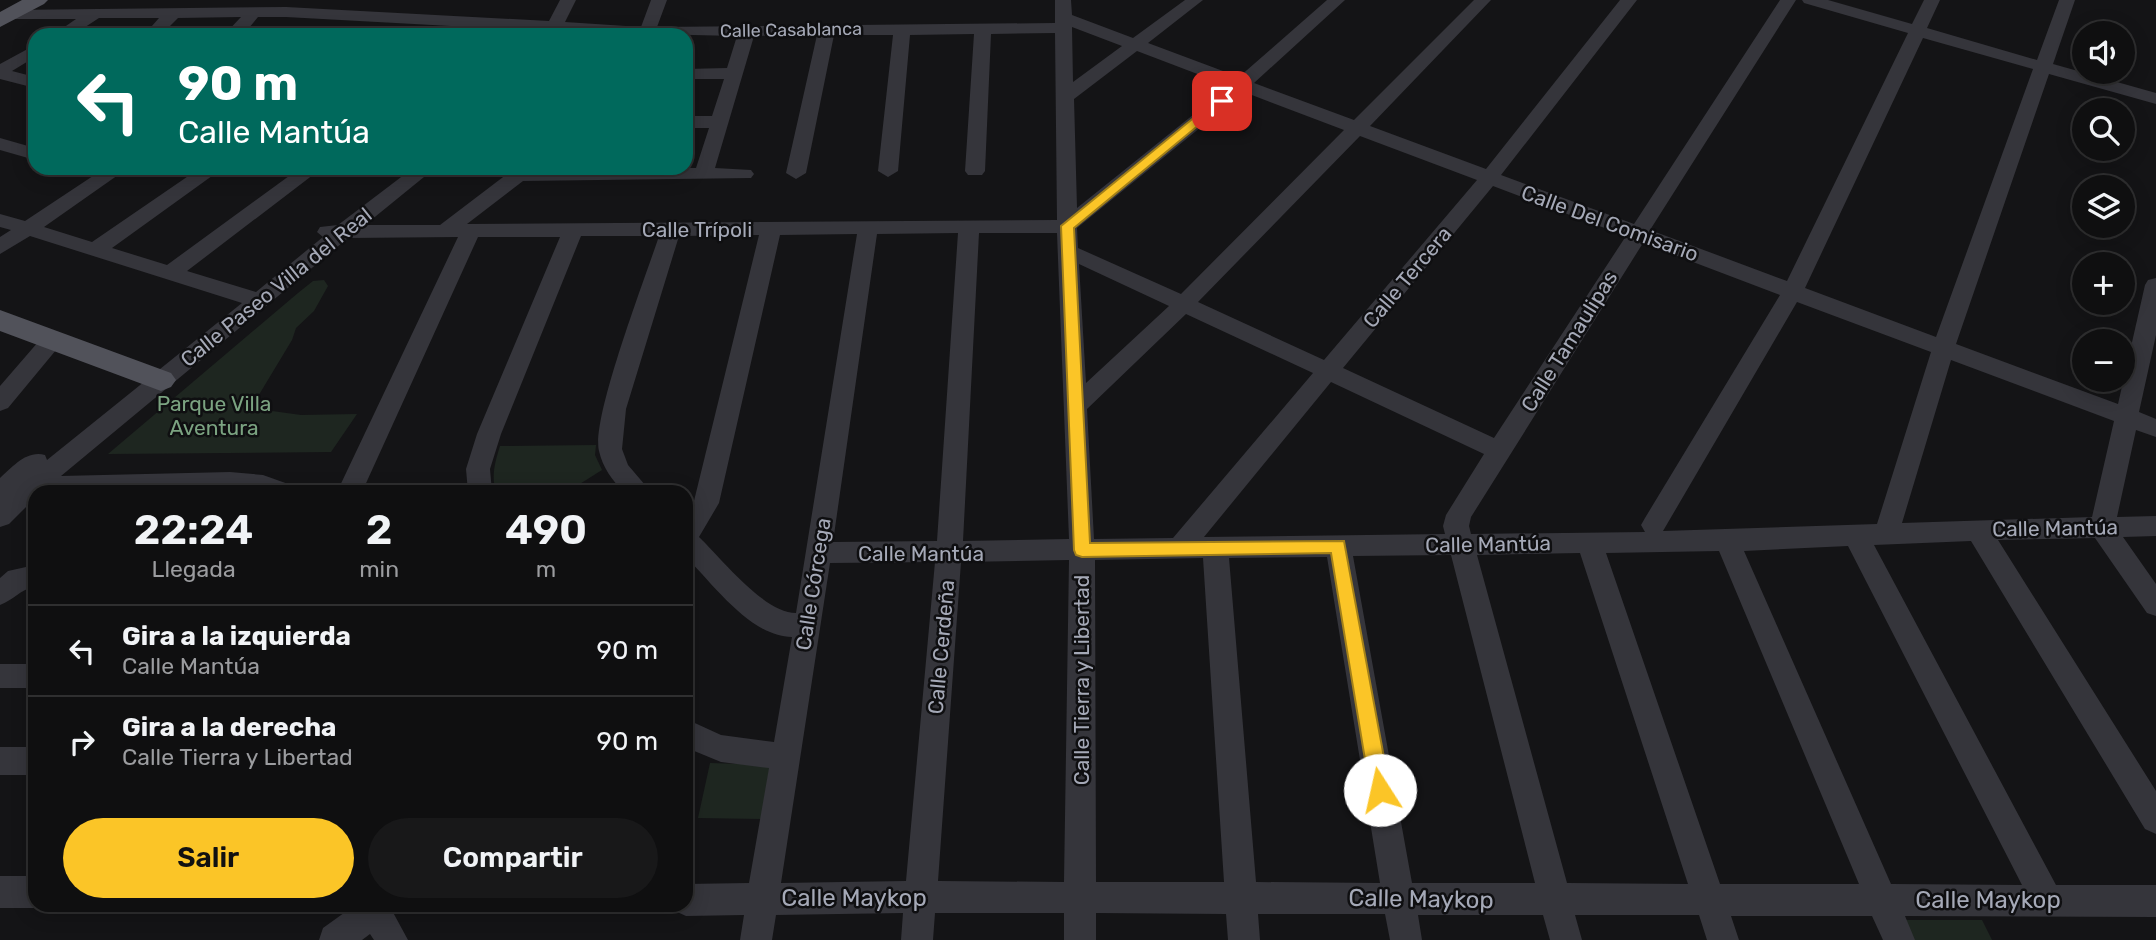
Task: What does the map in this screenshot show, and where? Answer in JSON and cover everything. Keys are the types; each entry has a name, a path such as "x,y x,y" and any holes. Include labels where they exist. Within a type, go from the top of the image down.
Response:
{"main road":[{"path":"5,10 37,0"},
{"path":"0,320 154,378"}],"street":[{"path":"562,28 568,0"},
{"path":"563,28 584,0"},
{"path":"649,28 659,0"},
{"path":"1066,96 1195,0"},
{"path":"1067,226 1241,85 1337,0"},
{"path":"1075,407 1184,304 1483,0"},
{"name":"Calle Tercera","path":"1179,549 1489,178 1629,0"},
{"name":"Calle Tamaulipas","path":"1566,940 1456,526 1459,515 1499,450 1788,0"},
{"path":"1810,0 2156,99"},
{"path":"1654,525 1793,291 1932,0"},
{"path":"1886,535 1943,348 2067,0"},
{"name":"Calle Casablanca","path":"5,10 94,15 328,15 530,28"},
{"path":"159,28 173,13"},
{"path":"241,28 252,13"},
{"path":"73,28 94,15"},
{"path":"317,28 328,15"},
{"name":"Calle Casablanca","path":"693,32 983,28 1064,15"},
{"name":"Calle Del Comisario","path":"1064,15 1136,46 2156,428"},
{"name":"Calle Tierra y Libertad","path":"1064,15 1067,226 1082,550 1080,940"},
{"path":"396,28 404,18"},
{"path":"975,171 983,28"},
{"path":"888,171 902,29"},
{"path":"704,174 747,30"},
{"path":"796,173 827,30"},
{"path":"0,72 28,54"},
{"path":"0,72 28,81"},
{"path":"693,74 735,74"},
{"path":"693,122 720,122"},
{"path":"0,145 28,153"},
{"path":"693,174 744,174"},
{"path":"0,247 107,175"},
{"path":"94,250 203,175"},
{"path":"170,273 303,175"},
{"name":"Calle Paseo Villa del Real","path":"8,499 335,232 399,175"},
{"name":"Calle Paseo Villa del Real","path":"335,232 415,175"},
{"path":"445,231 519,175"},
{"path":"0,220 253,298"},
{"name":"Calle Trípoli","path":"335,232 1067,226"},
{"name":"Calle Cerdeña","path":"917,940 949,553 969,227"},
{"name":"Calle Córcega","path":"756,940 819,554 868,228"},
{"path":"632,485 618,470 610,449 614,409 671,229"},
{"path":"693,526 706,503 771,229"},
{"path":"479,485 478,469 489,434 573,230"},
{"path":"352,485 471,231"},
{"path":"1068,251 1499,450"},
{"path":"2156,285 2102,527 2156,605"},
{"path":"0,402 53,339"},
{"path":"191,485 230,482 263,485"},
{"path":"8,499 28,497"},
{"name":"Calle Mantúa","path":"819,554 1727,541 1978,530 2156,526"},
{"path":"1978,530 2156,819"},
{"path":"1856,536 2048,900"},
{"path":"1727,541 1899,940"},
{"path":"1589,542 1723,940"},
{"path":"693,545 758,612 780,625 806,625"},
{"path":"1338,546 1406,940"},
{"path":"1214,548 1244,940"},
{"path":"0,594 17,579 28,577"},
{"path":"0,676 28,676"},
{"path":"693,737 699,742 740,753 787,756"},
{"path":"0,761 28,761"},
{"path":"0,892 28,892"},
{"name":"Calle Maykop","path":"693,900 921,897 2156,901"},
{"path":"335,940 368,912"},
{"path":"375,912 392,940"}],"green space":[{"name":"Parque Villa Aventura","path":"324,280 328,286 314,311 296,328 292,340 251,408 301,415 357,414 331,452 108,454 298,293 313,281"},
{"path":"596,445 595,455 602,470 578,485 495,485 495,463 500,446"},
{"path":"710,763 770,765 761,819 698,818"},
{"path":"1904,920 1982,920 1992,940 1913,940"}],"route":[{"path":"1222,101 1067,226 1082,550 1338,546 1380,790"}]}
